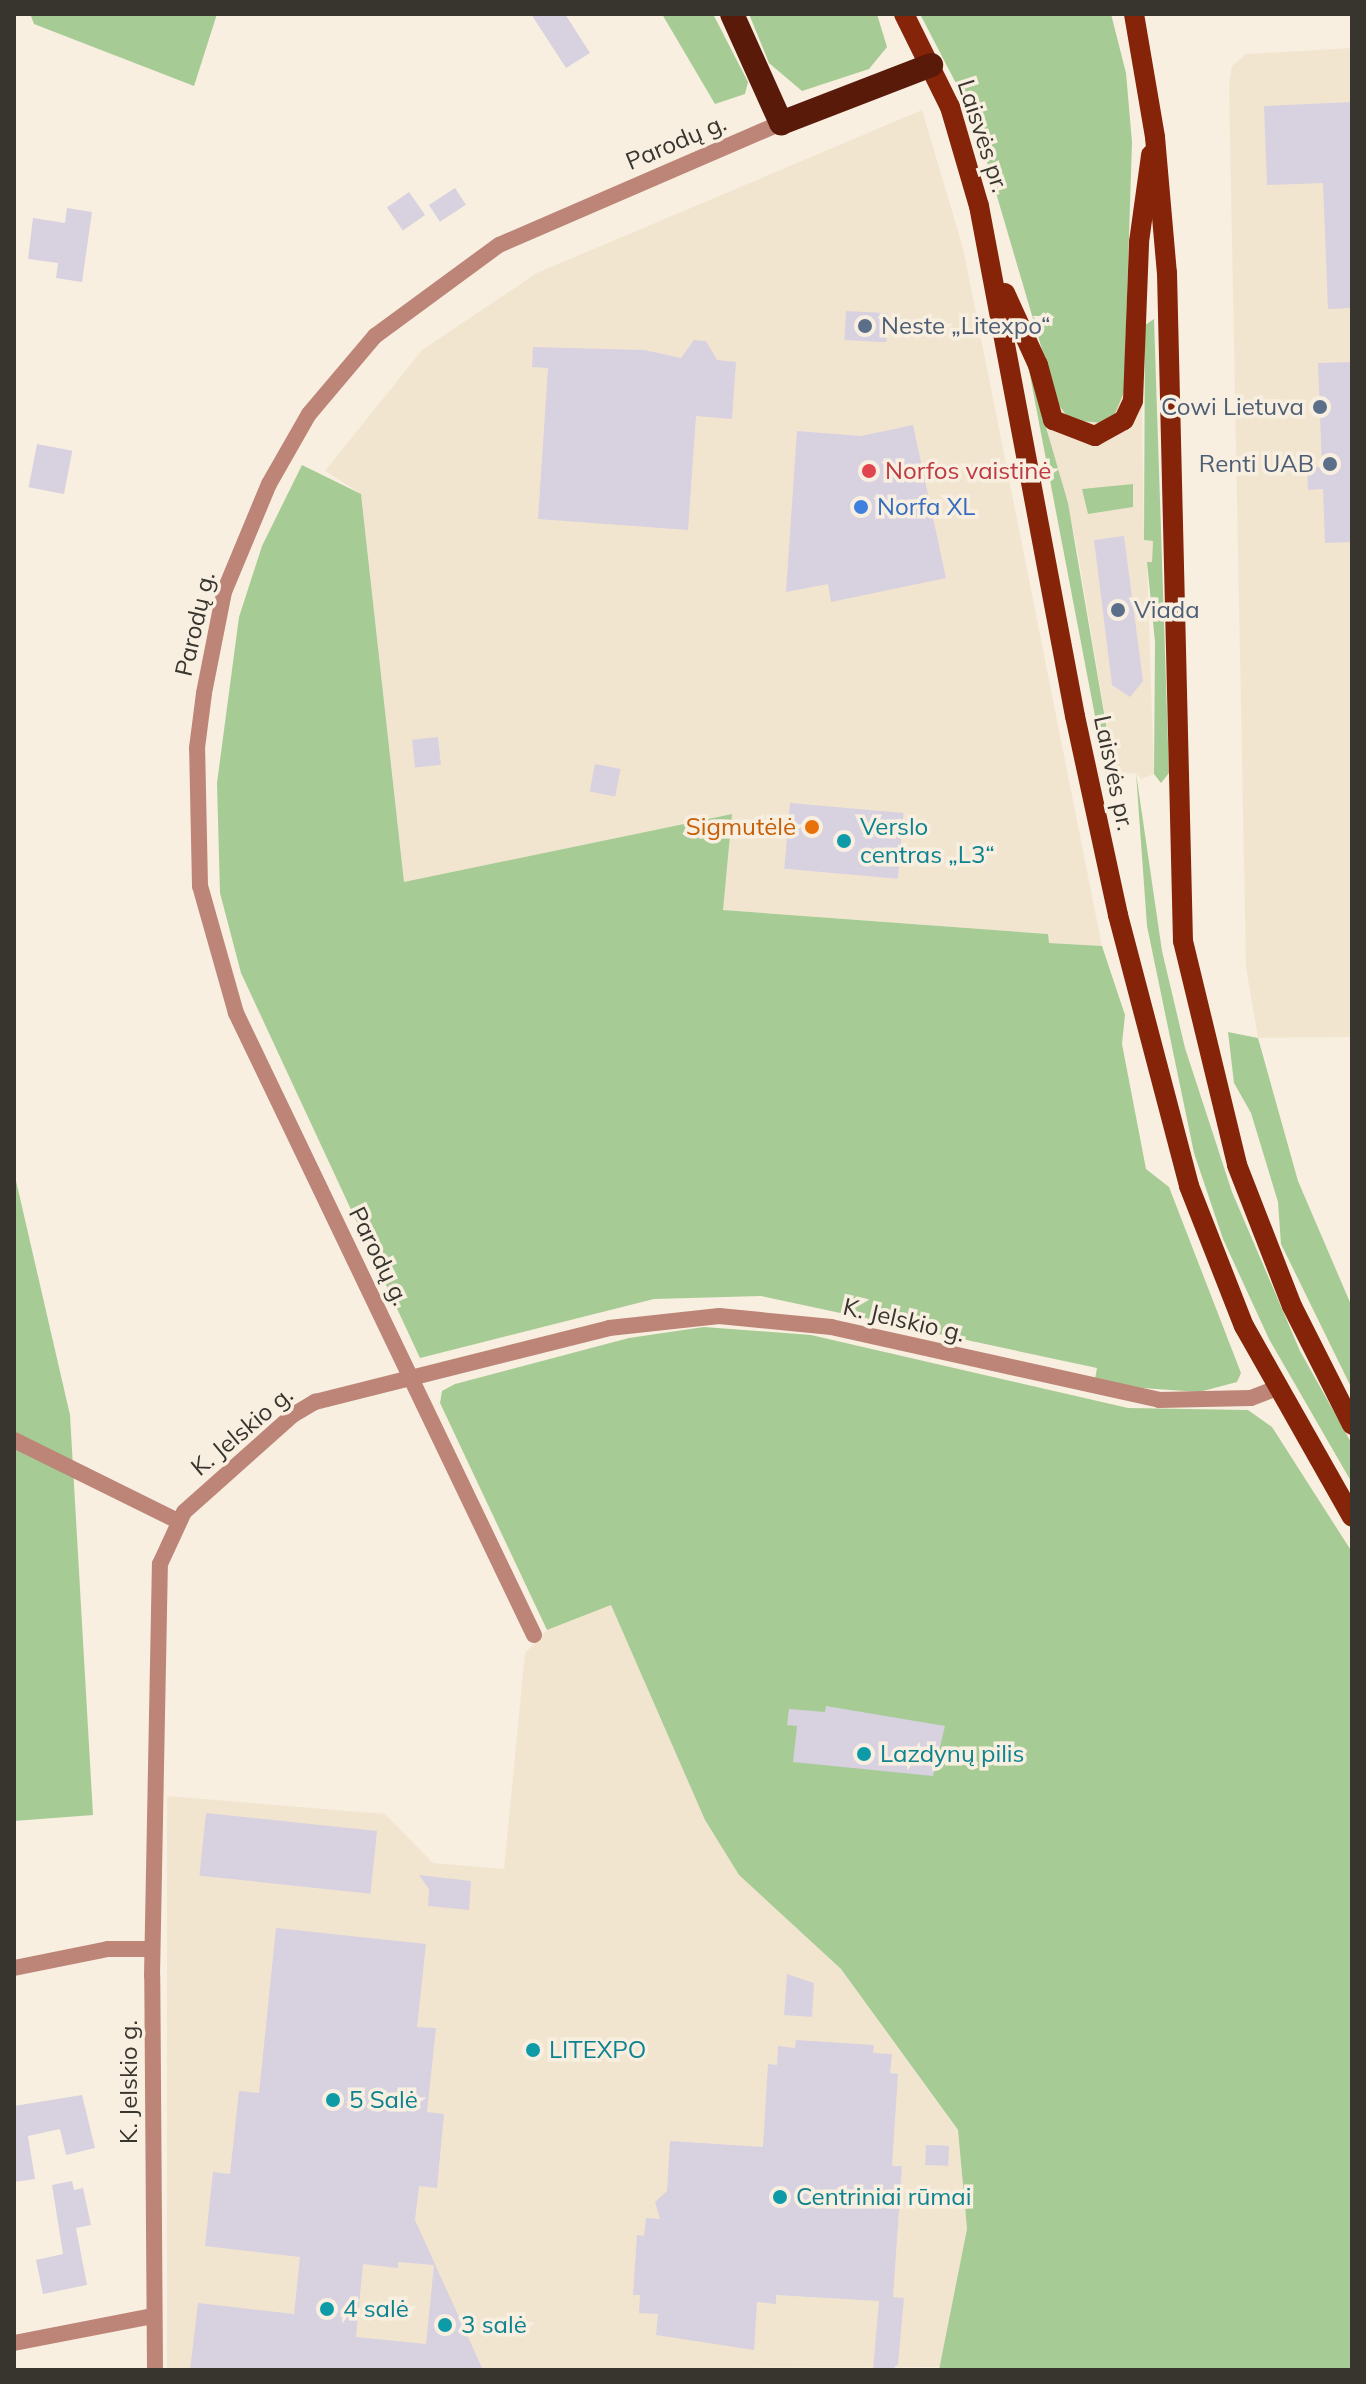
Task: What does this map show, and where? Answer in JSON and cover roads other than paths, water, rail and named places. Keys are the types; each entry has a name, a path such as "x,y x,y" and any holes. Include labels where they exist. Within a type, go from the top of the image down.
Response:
{"highway":[{"path":"732,14 781,123 931,65"}],"main road":[{"name":"Laisvės pr.","path":"904,14 931,65 962,142 994,272 1118,915 1189,1186 1218,1272 1275,1389 1352,1517"},
{"path":"1134,14 1155,137 1167,273 1183,941 1237,1165 1292,1306 1352,1425"},
{"path":"994,272 1038,365 1053,420 1095,436 1124,420 1133,401 1139,242 1155,137"}],"street":[{"name":"Parodų g.","path":"534,1635 236,1013 200,886 197,748 224,592 291,442 338,376 409,307 499,245 781,123"},
{"name":"K. Jelskio g.","path":"155,2370 152,1949 160,1564 178,1521 315,1402 413,1382 609,1328 719,1316 831,1327 1159,1400 1251,1398 1275,1389"},
{"path":"14,1440 178,1521"},
{"path":"14,1968 108,1949 152,1949"},
{"path":"14,2343 153,2316"}],"place":[{"name":"Neste „Litexpo“","path":"865,326"},
{"name":"Cowi Lietuva","path":"1320,407"},
{"name":"Renti UAB","path":"1330,464"},
{"name":"Norfos vaistinė","path":"869,471"},
{"name":"Norfa XL","path":"861,507"},
{"name":"Viada","path":"1118,610"},
{"name":"Sigmutėlė","path":"812,827"},
{"name":"Verslo centras „L3“","path":"844,841"},
{"name":"Lazdynų pilis","path":"864,1754"},
{"name":"LITEXPO","path":"533,2050"},
{"name":"5 Salė","path":"333,2100"},
{"name":"Centriniai rūmai","path":"780,2197"},
{"name":"4 salė","path":"327,2309"},
{"name":"3 salė","path":"445,2325"}]}
